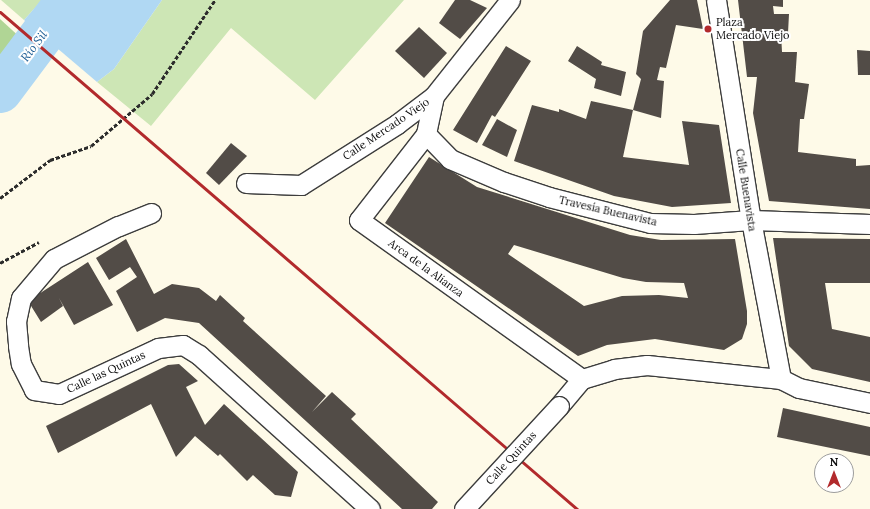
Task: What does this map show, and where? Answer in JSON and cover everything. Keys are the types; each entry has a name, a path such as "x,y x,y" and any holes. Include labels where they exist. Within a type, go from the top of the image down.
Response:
{"street":[{"name":"Calle Mercado Viejo","path":"246,183 301,185 397,124 434,96 510,0"},
{"name":"Calle Buenavista","path":"716,0 751,220 781,379"},
{"path":"426,134 434,96"},
{"name":"Travesía Buenavista","path":"426,134 450,159 504,182 597,210 650,223 694,224 751,220 870,224"},
{"name":"Arca de la Alianza","path":"426,134 359,220 582,379"},
{"name":"Calle las Quintas","path":"151,213 118,226 54,259 21,298 16,321 18,346 21,364 34,390 60,394 158,348 183,346 199,355 370,509"},
{"path":"582,379 614,368 647,365 781,379 799,388 870,402"},
{"name":"Calle Quintas","path":"464,509 582,379"}],"path":[{"path":"0,198 50,160 91,146 152,94 215,0"}],"green space":[{"path":"1,0 42,0 24,20"},
{"path":"162,0 404,0 315,100 231,28 151,126 97,82 114,69"},
{"path":"0,19 23,40 0,61"}],"water":[{"path":"42,0 162,0 114,69 97,82 24,20"}],"building":[{"path":"455,0 470,0 487,8 460,39 439,23"},
{"path":"670,0 697,0 703,29 676,25 666,68 660,67 657,80 664,81 661,118 633,110 641,79 636,74 643,31"},
{"path":"738,0 783,0 783,7 773,6 774,14 789,14 788,33 781,33 782,52 797,52 795,82 809,84 804,119 800,119 798,152 856,159 856,166 870,165 870,209 769,201 753,113 757,77 747,77"},
{"path":"419,27 447,53 424,78 395,51"},
{"path":"506,46 531,61 495,117 492,115 477,143 453,130"},
{"path":"577,46 602,62 601,65 626,72 621,96 594,88 596,79 568,61"},
{"path":"857,50 870,51 870,75 858,75"},
{"path":"591,101 633,110 623,157 689,165 682,121 719,125 731,203 672,207 614,196 514,161 532,105 559,112 559,109 586,119"},
{"path":"497,119 517,130 507,157 482,145"},
{"path":"231,143 247,156 219,185 206,173"},
{"path":"429,157 477,187 630,235 661,240 735,239 747,311 747,324 742,339 724,350 655,339 607,345 578,356 385,223","holes":["514,245 623,278 646,282 684,283 688,298 659,295 622,296 584,306 508,254"]},
{"path":"773,238 870,239 870,283 825,283 832,329 870,337 870,382 812,369 789,346"},
{"path":"126,239 154,294 172,284 199,288 216,301 220,295 245,318 243,321 326,396 312,412 332,392 356,414 351,419 438,502 432,509 402,509 199,323 165,318 137,332 116,291 137,277 130,267 109,280 96,258"},
{"path":"88,262 113,305 74,325 59,298 63,306 41,322 28,301"},
{"path":"179,364 198,381 186,387 205,425 224,404 298,472 291,497 275,495 253,475 247,481 220,454 218,456 195,436 176,457 151,404 58,453 46,426 168,365"},
{"path":"783,408 870,427 870,456 777,437"}],"waterway":[{"name":"Río Sil","path":"0,91 68,0"}],"railway":[{"path":"0,12 577,509"}],"place":[{"name":"Plaza Mercado Viejo","path":"708,29"}]}
